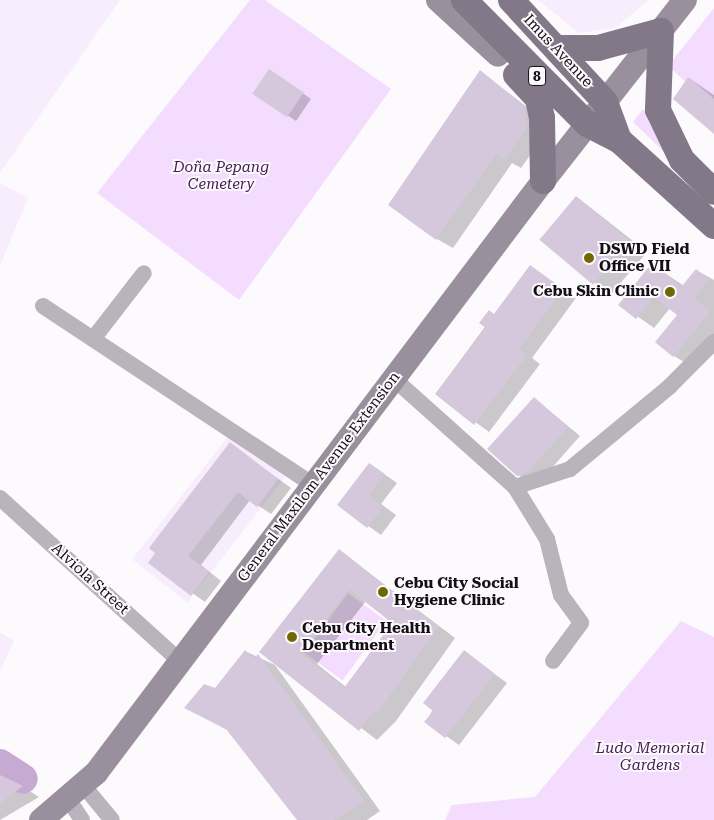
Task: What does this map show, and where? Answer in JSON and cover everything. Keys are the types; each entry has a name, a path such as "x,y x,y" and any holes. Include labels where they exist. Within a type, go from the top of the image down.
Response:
{"main road":[{"path":"438,0 498,55 538,99 542,118 543,181"},
{"name":"Imus Avenue","path":"464,0 587,124"},
{"name":"Imus Avenue","path":"511,0 605,102"},
{"name":"General Maxilom Avenue Extension","path":"42,820 76,792 180,661 543,181 685,0"},
{"path":"488,26 498,55"},
{"path":"557,48 598,48 661,31 658,110 682,160 714,192"},
{"name":"8","path":"605,102 619,140"},
{"name":"8","path":"587,124 619,140 714,226"}],"street":[{"path":"93,339 144,273"},
{"path":"44,306 312,484"},
{"path":"515,487 570,469 669,388 714,342"},
{"path":"393,378 515,487 552,548 561,595 582,623 553,661"},
{"name":"Alviola Street","path":"0,498 180,661"},
{"path":"76,792 82,820"},
{"path":"76,792 112,820"}],"shaded area":[{"path":"0,0 120,0 0,173"},
{"path":"538,0 649,0 615,28 579,33"},
{"path":"0,183 28,198 0,266"},
{"path":"230,434 285,477 187,602 132,559"},
{"path":"0,632 14,641 0,671"}],"green space":[{"name":"Doña Pepang Cemetery","path":"250,0 265,0 391,89 239,300 97,193"},
{"path":"714,8 714,107 668,66"},
{"path":"642,110 646,110 666,154 633,122"},
{"path":"348,593 386,621 343,680 305,653"},
{"name":"Ludo Memorial Gardens","path":"681,621 714,637 714,820 445,820 452,805 535,797"}],"building":[{"path":"269,69 304,92 287,117 252,94"},
{"path":"480,70 524,106 527,128 504,160 496,154 436,240 388,205"},
{"path":"688,77 714,99 714,134 673,99"},
{"name":"DSWD Field Office VII","path":"576,196 630,241 593,285 539,240"},
{"path":"652,263 681,287 696,269 709,280 694,298 711,311 673,357 655,342 677,315 654,297 636,319 618,305"},
{"path":"530,265 563,289 519,349 527,355 474,425 435,394 486,328 479,323 489,310 494,314"},
{"path":"534,397 568,427 528,472 517,476 487,449"},
{"path":"230,442 278,479 257,507 238,492 188,556 209,572 191,596 148,563 155,553 149,548"},
{"path":"369,463 385,474 369,496 383,507 367,528 337,505"},
{"name":"Cebu City Health Department","path":"339,549 438,627 378,712 375,710 359,731 259,652","holes":["349,589 392,623 344,688 300,653"]},
{"path":"245,650 254,659 258,654 364,801 334,820 297,820 226,729 184,708 204,684 215,688"},
{"path":"464,650 495,674 445,738 424,722 433,711 423,703"},
{"path":"0,775 23,786 0,803"}],"waterway":[{"path":"0,764 23,779"}],"place":[{"name":"DSWD Field Office VII","path":"589,258"},
{"name":"Cebu Skin Clinic","path":"670,292"},
{"name":"Cebu City Social Hygiene Clinic","path":"383,592"},
{"name":"Cebu City Health Department","path":"292,637"}]}
